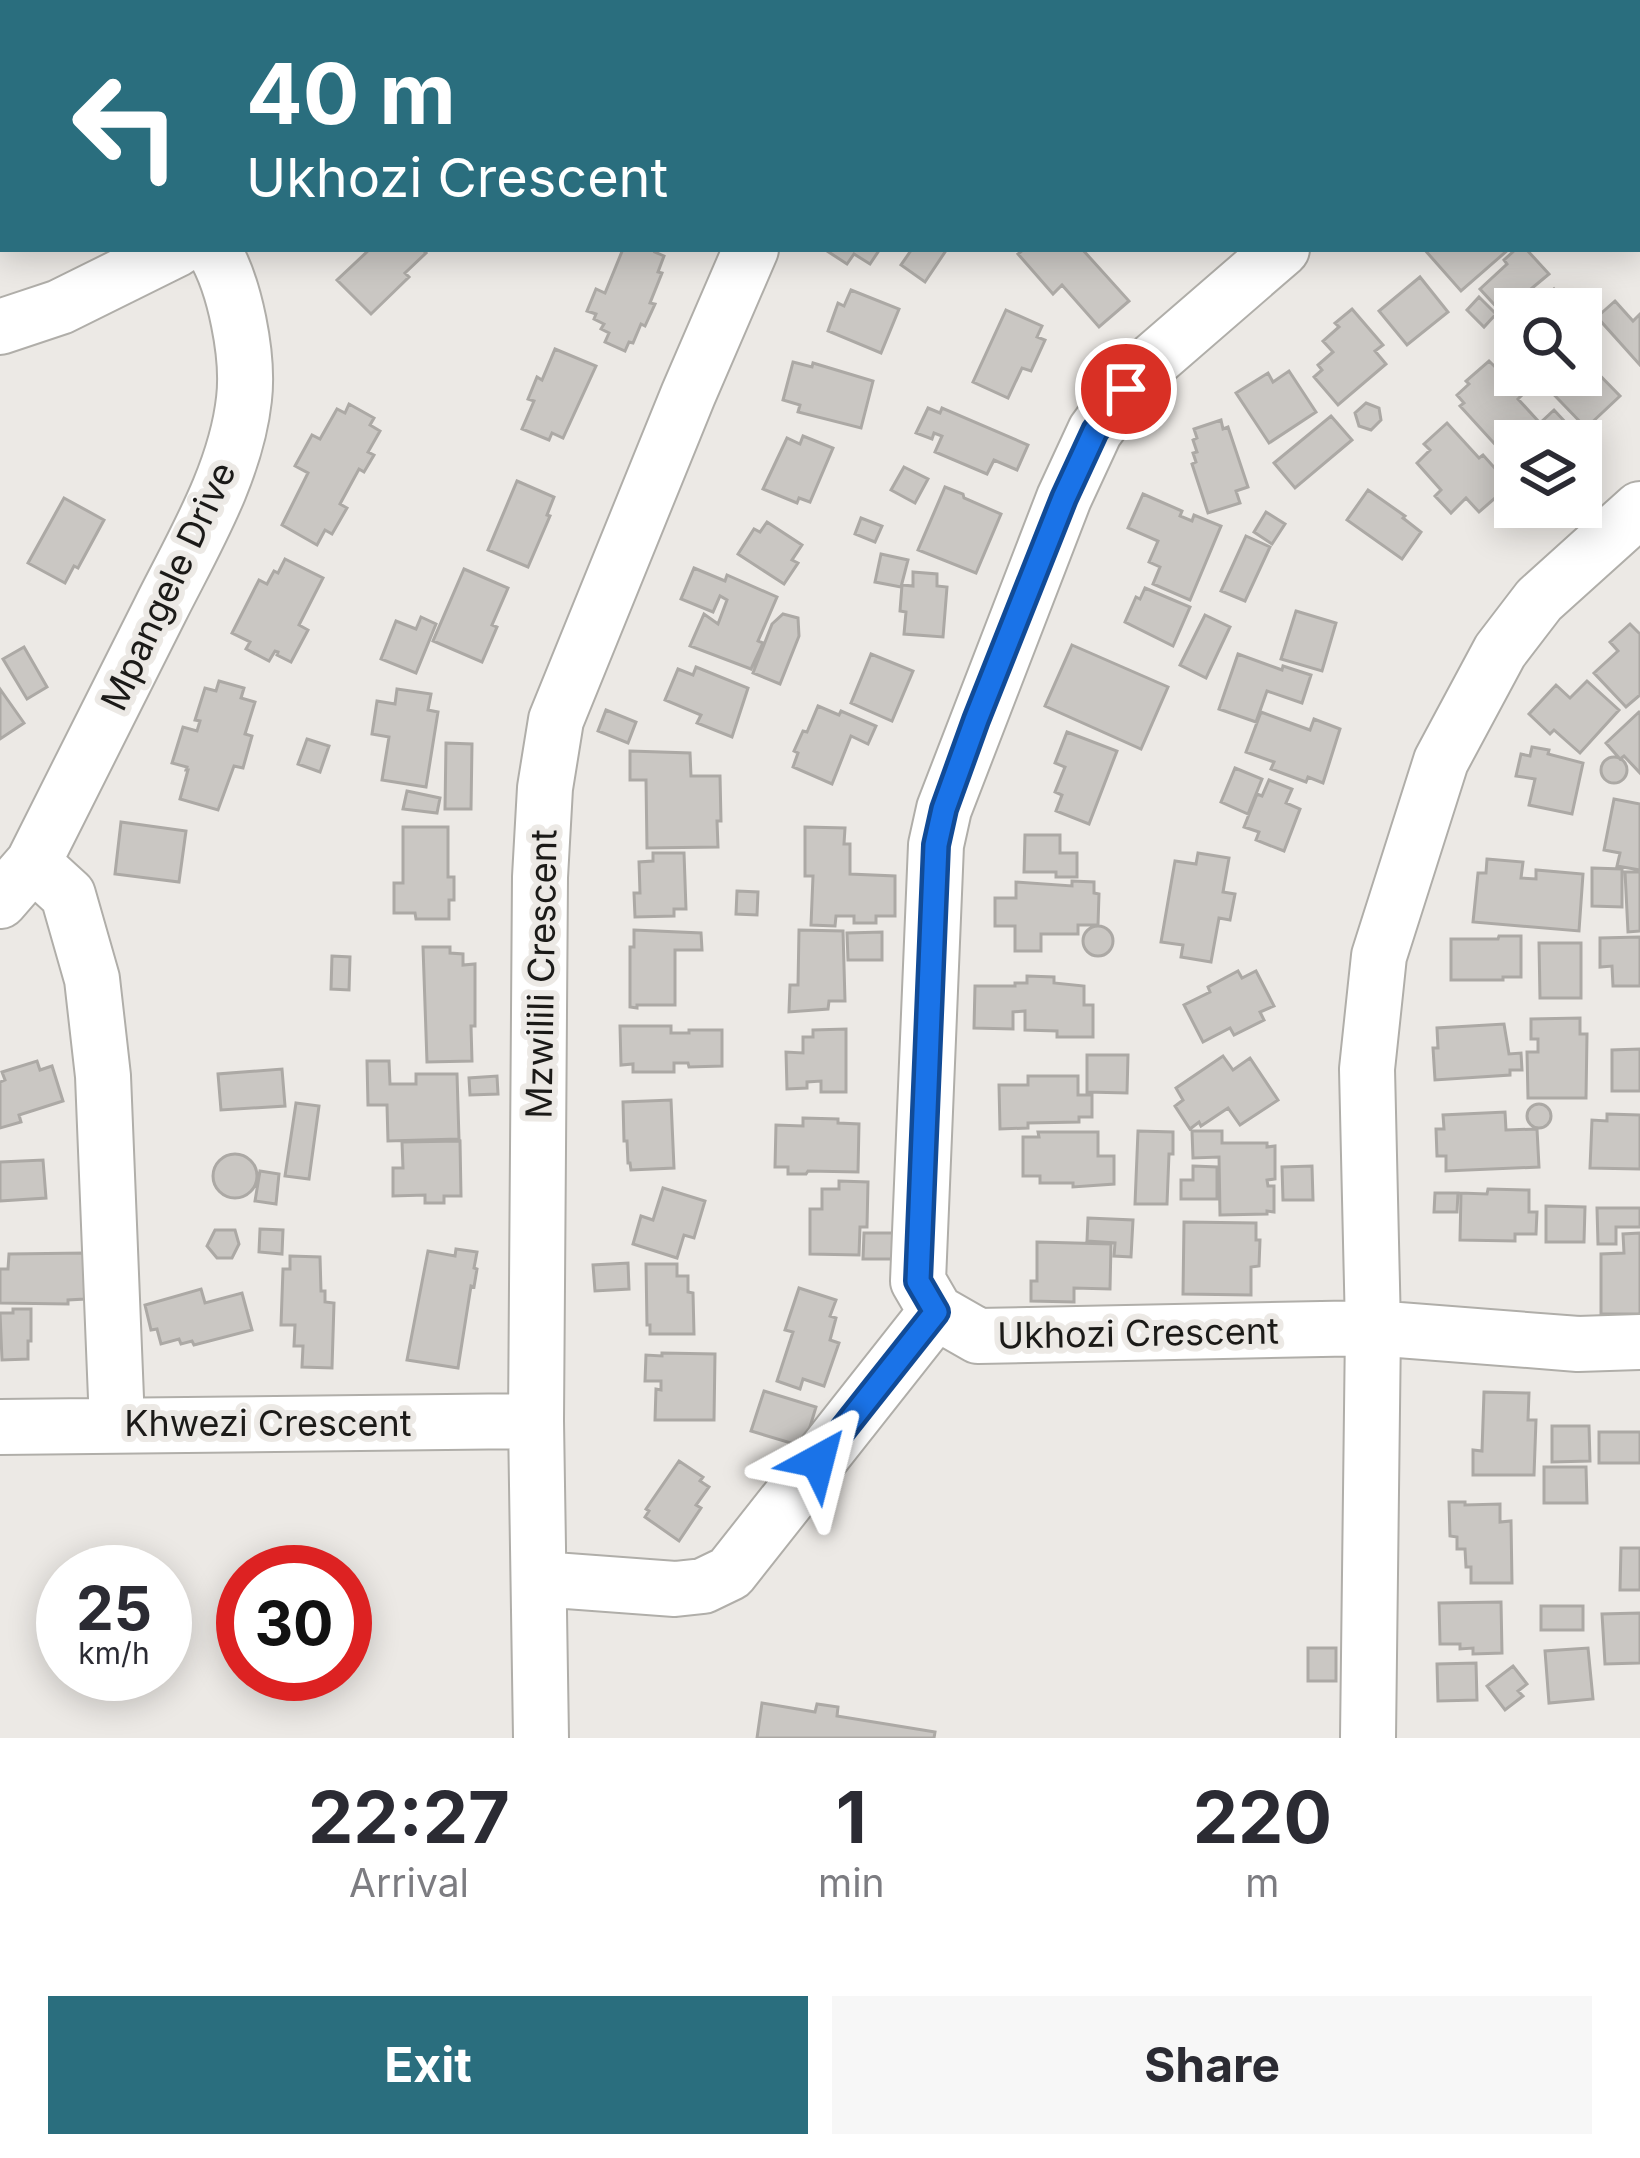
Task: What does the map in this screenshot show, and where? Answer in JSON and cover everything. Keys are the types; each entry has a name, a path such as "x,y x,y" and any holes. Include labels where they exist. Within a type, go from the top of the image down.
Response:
{"street":[{"path":"0,327 60,308 170,252"},
{"name":"Mpangele Drive","path":"16,882 203,524 230,460 244,398 242,340 224,268 215,252"},
{"name":"Mzwilili Crescent","path":"541,1738 536,1420 540,877 545,788 556,719 750,252"},
{"path":"540,1579 675,1589 703,1586 730,1573 936,1312 918,1281 936,845 944,809 1064,498 1095,431 1155,359 1279,252"},
{"path":"1368,1738 1373,1328 1367,1069 1379,956 1441,761 1500,651 1539,600 1640,509"},
{"path":"16,882 68,895 92,980 103,1076 117,1424"},
{"name":"Ukhozi Crescent","path":"936,1312 978,1336 1373,1328 1578,1343 1640,1342"},
{"name":"Khwezi Crescent","path":"0,1426 536,1420"}],"building":[{"path":"367,252 426,253 371,314 337,280"},
{"path":"622,252 664,256 650,303 655,304 625,351 605,342 609,333 601,329 604,324 587,311 596,289 605,293"},
{"path":"829,252 878,252 870,264 854,254 847,264"},
{"path":"910,252 945,252 925,282 901,265"},
{"path":"1085,252 1129,301 1099,327 1062,285 1053,294 1018,254"},
{"path":"1427,252 1506,252 1461,291"},
{"path":"1513,252 1529,252 1549,274 1532,288 1494,288 1494,304 1480,289 1507,264 1504,260"},
{"path":"1420,277 1448,312 1407,345 1379,311"},
{"path":"851,290 899,309 881,353 828,331 838,303 844,306"},
{"path":"1479,297 1494,316 1484,327 1467,310"},
{"path":"1615,301 1633,321 1640,314 1640,365 1602,323 1602,313"},
{"path":"1352,309 1383,345 1375,351 1386,364 1338,405 1314,377 1322,370 1318,365 1333,352 1323,341"},
{"path":"1006,310 1042,326 1037,337 1045,340 1031,371 1022,368 1008,398 973,382"},
{"path":"555,349 596,366 563,438 552,433 549,440 522,429 534,401 528,399 537,377 542,380"},
{"path":"1489,361 1494,366 1494,396 1521,396 1518,399 1537,420 1494,420 1494,443 1460,406 1464,403 1457,395 1469,384 1466,381"},
{"path":"793,362 812,367 813,363 873,381 861,428 798,412 800,405 783,400"},
{"path":"1289,371 1316,412 1269,443 1236,393 1268,373 1273,382"},
{"path":"1602,378 1620,396 1594,420 1578,420 1555,396 1602,396"},
{"path":"1366,403 1379,408 1381,420 1371,430 1359,426 1355,413"},
{"path":"349,404 374,418 370,425 380,431 368,452 374,455 364,472 359,469 340,504 347,508 332,534 325,530 317,545 282,525 308,473 295,466 312,435 320,439 337,409 345,413"},
{"path":"928,408 940,413 942,408 1028,445 1017,470 994,460 987,474 935,452 942,436 934,433 932,439 916,433"},
{"path":"1554,410 1563,420 1543,420"},
{"path":"1331,416 1352,440 1295,488 1274,463"},
{"path":"1221,420 1223,429 1228,427 1248,487 1236,491 1240,503 1208,513 1192,464 1197,452 1194,429"},
{"path":"1447,423 1494,467 1494,499 1479,512 1466,498 1451,513 1435,496 1441,490 1417,463 1430,450 1424,444"},
{"path":"803,436 833,448 810,502 799,498 797,503 763,489 787,438 800,444"},
{"path":"904,467 928,479 915,503 891,490"},
{"path":"517,481 554,497 528,567 488,550"},
{"path":"945,487 1001,514 976,573 918,550"},
{"path":"1368,490 1421,532 1402,559 1347,520"},
{"path":"1143,494 1182,511 1180,516 1192,521 1194,515 1221,526 1190,600 1153,584 1160,567 1149,562 1158,541 1128,528"},
{"path":"64,498 104,520 65,583 28,563"},
{"path":"1266,512 1285,524 1272,544 1254,532"},
{"path":"861,518 882,526 875,542 855,534"},
{"path":"767,522 802,545 792,560 798,563 784,584 738,554 754,529 760,532"},
{"path":"1246,536 1270,547 1245,601 1221,591"},
{"path":"881,554 908,560 901,587 875,582"},
{"path":"285,559 323,578 299,625 308,630 291,662 275,651 269,661 246,649 250,642 232,633 259,580 267,584"},
{"path":"694,568 725,581 727,575 777,597 751,669 690,646 704,614 718,624 727,600 720,596 713,612 681,599"},
{"path":"464,569 508,588 482,662 433,641"},
{"path":"913,572 937,574 937,586 947,587 943,637 904,634 902,585 913,586"},
{"path":"1145,588 1190,607 1173,646 1125,622"},
{"path":"1296,611 1336,623 1322,671 1281,659"},
{"path":"783,614 798,618 799,636 780,684 753,673 772,624"},
{"path":"1205,615 1230,627 1206,678 1180,665"},
{"path":"421,617 436,624 416,673 381,659 396,621 416,629"},
{"path":"1630,624 1640,634 1640,695 1626,707 1594,673 1618,651 1610,642"},
{"path":"1072,645 1168,687 1141,749 1045,706"},
{"path":"24,647 47,687 27,699 3,659"},
{"path":"871,654 913,671 892,721 851,703"},
{"path":"1238,654 1311,675 1302,703 1267,691 1256,722 1219,709"},
{"path":"696,667 748,688 732,737 697,723 701,715 665,700 678,669 693,675"},
{"path":"219,681 244,688 241,698 255,702 245,734 252,736 243,768 234,766 218,810 180,799 188,770 172,763 183,727 197,731 200,721 195,720 205,688 216,691"},
{"path":"1587,681 1619,710 1580,753 1529,714 1556,685 1570,698"},
{"path":"0,689 24,723 0,739"},
{"path":"397,689 431,694 428,710 438,712 426,787 382,780 389,737 372,734 377,701 395,704"},
{"path":"818,706 876,726 868,744 851,736 832,784 793,767 798,753 794,751"},
{"path":"606,710 636,722 628,743 598,731"},
{"path":"1261,712 1310,730 1314,719 1340,729 1323,783 1271,769 1274,762 1246,752"},
{"path":"1640,713 1640,773 1606,743"},
{"path":"1067,732 1117,751 1089,824 1056,811 1062,795 1055,792 1065,767 1055,763"},
{"path":"307,739 329,746 320,772 298,764"},
{"path":"446,743 472,744 471,809 445,809"},
{"path":"1532,747 1583,763 1572,814 1529,805 1535,779 1516,776 1521,754 1530,756"},
{"path":"630,751 690,753 691,776 720,776 718,847 647,848 646,780 630,780"},
{"path":"1614,757 1627,770 1614,783 1601,770"},
{"path":"1235,768 1262,779 1248,814 1221,802"},
{"path":"1269,780 1292,789 1286,803 1300,809 1284,851 1256,840 1259,832 1244,827 1257,794 1262,796"},
{"path":"407,791 440,798 437,813 403,809"},
{"path":"1614,799 1640,804 1640,870 1617,866 1620,853 1604,850"},
{"path":"121,822 186,831 179,882 115,874"},
{"path":"403,827 448,827 448,877 454,877 449,919 394,913 394,883 403,883"},
{"path":"805,827 845,828 850,874 895,876 895,916 876,916 876,923 854,923 854,916 836,916 835,926 811,925 813,876 805,876"},
{"path":"1025,835 1060,835 1060,853 1077,853 1077,877 1024,872"},
{"path":"653,853 684,853 686,909 674,909 674,916 635,917 639,862 653,861"},
{"path":"1198,853 1229,858 1223,892 1235,894 1230,920 1219,918 1211,962 1181,957 1183,945 1161,942 1175,861 1196,864"},
{"path":"1487,859 1523,862 1521,878 1536,879 1536,870 1583,874 1579,931 1473,922 1478,873 1486,873"},
{"path":"1592,868 1622,869 1622,907 1592,906"},
{"path":"1625,872 1640,872 1640,931 1628,932"},
{"path":"1072,881 1094,882 1094,893 1099,894 1098,925 1078,925 1078,934 1041,934 1041,951 1015,951 1015,926 995,926 995,898 1016,898 1016,882 1072,886"},
{"path":"737,891 758,892 757,915 736,914"},
{"path":"1098,926 1113,941 1098,956 1083,941"},
{"path":"634,930 701,933 702,950 675,950 675,1005 630,1007"},
{"path":"799,930 843,931 845,1001 829,1001 828,1009 789,1012 790,985 798,985"},
{"path":"882,932 882,960 848,960 847,933"},
{"path":"1521,936 1521,977 1451,980 1451,939"},
{"path":"1640,937 1640,986 1613,986 1612,966 1600,967 1600,938"},
{"path":"1539,943 1581,943 1581,998 1540,998"},
{"path":"423,947 450,947 450,953 463,954 463,965 475,964 472,1061 427,1062"},
{"path":"332,956 350,957 349,990 331,989"},
{"path":"1238,971 1242,978 1256,971 1274,1006 1260,1012 1264,1020 1234,1035 1230,1028 1203,1042 1184,1005"},
{"path":"1027,976 1054,977 1054,983 1084,986 1084,1005 1093,1005 1093,1037 1057,1037 1057,1031 1025,1030 1025,1011 1013,1012 1013,1029 974,1028 975,986 1015,986 1027,983"},
{"path":"1580,1018 1580,1034 1587,1034 1586,1098 1528,1098 1527,1052 1538,1052 1538,1039 1531,1039 1531,1019"},
{"path":"1504,1024 1509,1054 1521,1053 1522,1070 1435,1080 1437,1028"},
{"path":"620,1026 671,1026 671,1033 722,1030 722,1066 674,1063 674,1072 633,1072 633,1064 621,1065"},
{"path":"846,1029 846,1092 821,1092 821,1081 807,1082 807,1088 787,1089 786,1052 803,1053 803,1037 813,1037 813,1030"},
{"path":"1640,1049 1640,1091 1612,1091 1612,1050"},
{"path":"1087,1055 1128,1055 1127,1093 1087,1092"},
{"path":"1223,1056 1233,1070 1250,1058 1278,1100 1240,1125 1228,1108 1190,1129 1175,1106 1183,1100 1176,1088"},
{"path":"37,1061 40,1070 52,1066 63,1101 19,1115 21,1122 0,1128 2,1072"},
{"path":"367,1061 389,1061 390,1084 416,1084 416,1074 457,1074 459,1139 388,1141 387,1105 368,1105"},
{"path":"282,1069 285,1106 221,1110 218,1074"},
{"path":"497,1076 498,1094 470,1095 469,1078"},
{"path":"1028,1076 1078,1076 1078,1095 1092,1095 1092,1117 1000,1129 999,1085 1028,1085"},
{"path":"671,1100 674,1168 631,1170 623,1102"},
{"path":"296,1103 319,1106 309,1179 285,1176"},
{"path":"1539,1104 1551,1116 1539,1128 1527,1116"},
{"path":"1505,1112 1506,1130 1537,1129 1539,1167 1446,1171 1446,1156 1437,1156 1436,1129 1444,1129 1443,1115"},
{"path":"1607,1114 1640,1115 1640,1169 1590,1168 1592,1120 1607,1121"},
{"path":"803,1118 859,1124 858,1172 788,1174 788,1167 775,1167 776,1125 803,1126"},
{"path":"1138,1131 1173,1132 1167,1204 1135,1204"},
{"path":"1192,1131 1222,1131 1222,1143 1275,1146 1275,1179 1267,1180 1268,1186 1274,1186 1274,1212 1220,1215 1219,1157 1193,1158"},
{"path":"1038,1132 1098,1132 1098,1156 1114,1156 1114,1184 1073,1187 1073,1183 1040,1183 1040,1176 1023,1176 1023,1137 1039,1137"},
{"path":"460,1141 461,1196 444,1196 444,1203 425,1203 425,1195 393,1196 393,1168 403,1168 402,1142"},
{"path":"235,1154 250,1161 257,1176 250,1191 235,1198 220,1191 213,1176 220,1161"},
{"path":"43,1160 46,1198 0,1201 0,1162"},
{"path":"1193,1166 1217,1167 1217,1199 1181,1199 1181,1180 1193,1180"},
{"path":"1312,1166 1313,1200 1283,1200 1282,1167"},
{"path":"260,1171 279,1174 276,1204 255,1201"},
{"path":"839,1181 868,1182 867,1227 860,1227 859,1255 810,1254 810,1209 822,1209 822,1189 839,1189"},
{"path":"663,1188 705,1201 694,1238 684,1235 677,1258 633,1244 641,1216 653,1220"},
{"path":"1488,1189 1529,1190 1529,1212 1537,1212 1536,1234 1515,1234 1515,1241 1460,1240 1461,1193 1487,1194"},
{"path":"1435,1193 1458,1193 1457,1212 1434,1212"},
{"path":"1546,1206 1585,1207 1584,1242 1546,1242"},
{"path":"1597,1208 1640,1208 1640,1227 1616,1227 1616,1244 1598,1244"},
{"path":"1088,1218 1133,1220 1131,1257 1114,1256 1115,1243 1087,1241"},
{"path":"1184,1222 1256,1223 1259,1266 1251,1267 1251,1295 1183,1294"},
{"path":"260,1229 283,1230 282,1254 259,1252"},
{"path":"215,1230 235,1230 239,1244 232,1258 217,1258 207,1246"},
{"path":"864,1233 899,1233 899,1259 863,1259"},
{"path":"1640,1233 1640,1314 1601,1314 1601,1254 1624,1253 1623,1234"},
{"path":"1037,1242 1111,1244 1110,1289 1074,1288 1074,1302 1031,1301 1031,1281 1037,1281"},
{"path":"456,1249 477,1252 458,1368 407,1360 428,1251 455,1256"},
{"path":"85,1253 85,1299 68,1300 68,1304 0,1303 0,1269 8,1269 9,1254"},
{"path":"290,1256 320,1257 321,1291 325,1291 325,1302 334,1303 332,1368 302,1367 303,1346 294,1346 295,1325 281,1325 283,1269 290,1269"},
{"path":"628,1263 629,1289 595,1291 593,1265"},
{"path":"646,1264 677,1264 677,1276 688,1276 694,1334 650,1334"},
{"path":"799,1288 836,1300 830,1340 839,1343 824,1386 803,1379 800,1389 777,1381 793,1332 785,1330"},
{"path":"201,1289 205,1303 242,1293 252,1330 194,1345 192,1341 181,1344 179,1339 161,1344 157,1329 151,1330 145,1305"},
{"path":"13,1309 31,1309 28,1359 2,1360 0,1313 13,1313"},
{"path":"715,1354 714,1420 655,1420 656,1389 661,1390 661,1381 645,1381 646,1355"},
{"path":"764,1391 816,1407 804,1447 751,1431"},
{"path":"1484,1392 1529,1393 1528,1420 1536,1420 1534,1475 1473,1475 1473,1450 1482,1451"},
{"path":"1552,1426 1589,1426 1590,1461 1552,1462"},
{"path":"1599,1432 1640,1432 1640,1463 1599,1463"},
{"path":"679,1461 703,1477 700,1481 709,1487 679,1541 645,1517"},
{"path":"1544,1467 1586,1467 1587,1503 1544,1503"},
{"path":"1449,1502 1500,1504 1500,1522 1511,1521 1512,1583 1471,1583 1465,1549 1457,1549 1457,1537 1450,1536"},
{"path":"1621,1548 1640,1548 1640,1590 1620,1590"},
{"path":"1501,1602 1502,1653 1473,1654 1473,1648 1460,1649 1460,1644 1440,1644 1439,1603"},
{"path":"1541,1606 1583,1606 1583,1630 1541,1630"},
{"path":"1640,1613 1640,1663 1605,1664 1602,1614"},
{"path":"1308,1648 1336,1648 1336,1681 1308,1681"},
{"path":"1588,1648 1593,1699 1549,1703 1545,1651"},
{"path":"1476,1663 1477,1700 1438,1701 1437,1664"},
{"path":"1513,1666 1527,1684 1518,1691 1523,1696 1505,1710 1487,1686"},
{"path":"762,1703 815,1712 817,1704 838,1707 837,1716 935,1732 934,1738 757,1738"}],"route":[{"path":"818,1461 936,1312 918,1281 936,845 976,720 1064,498 1095,431 1126,389"}]}
